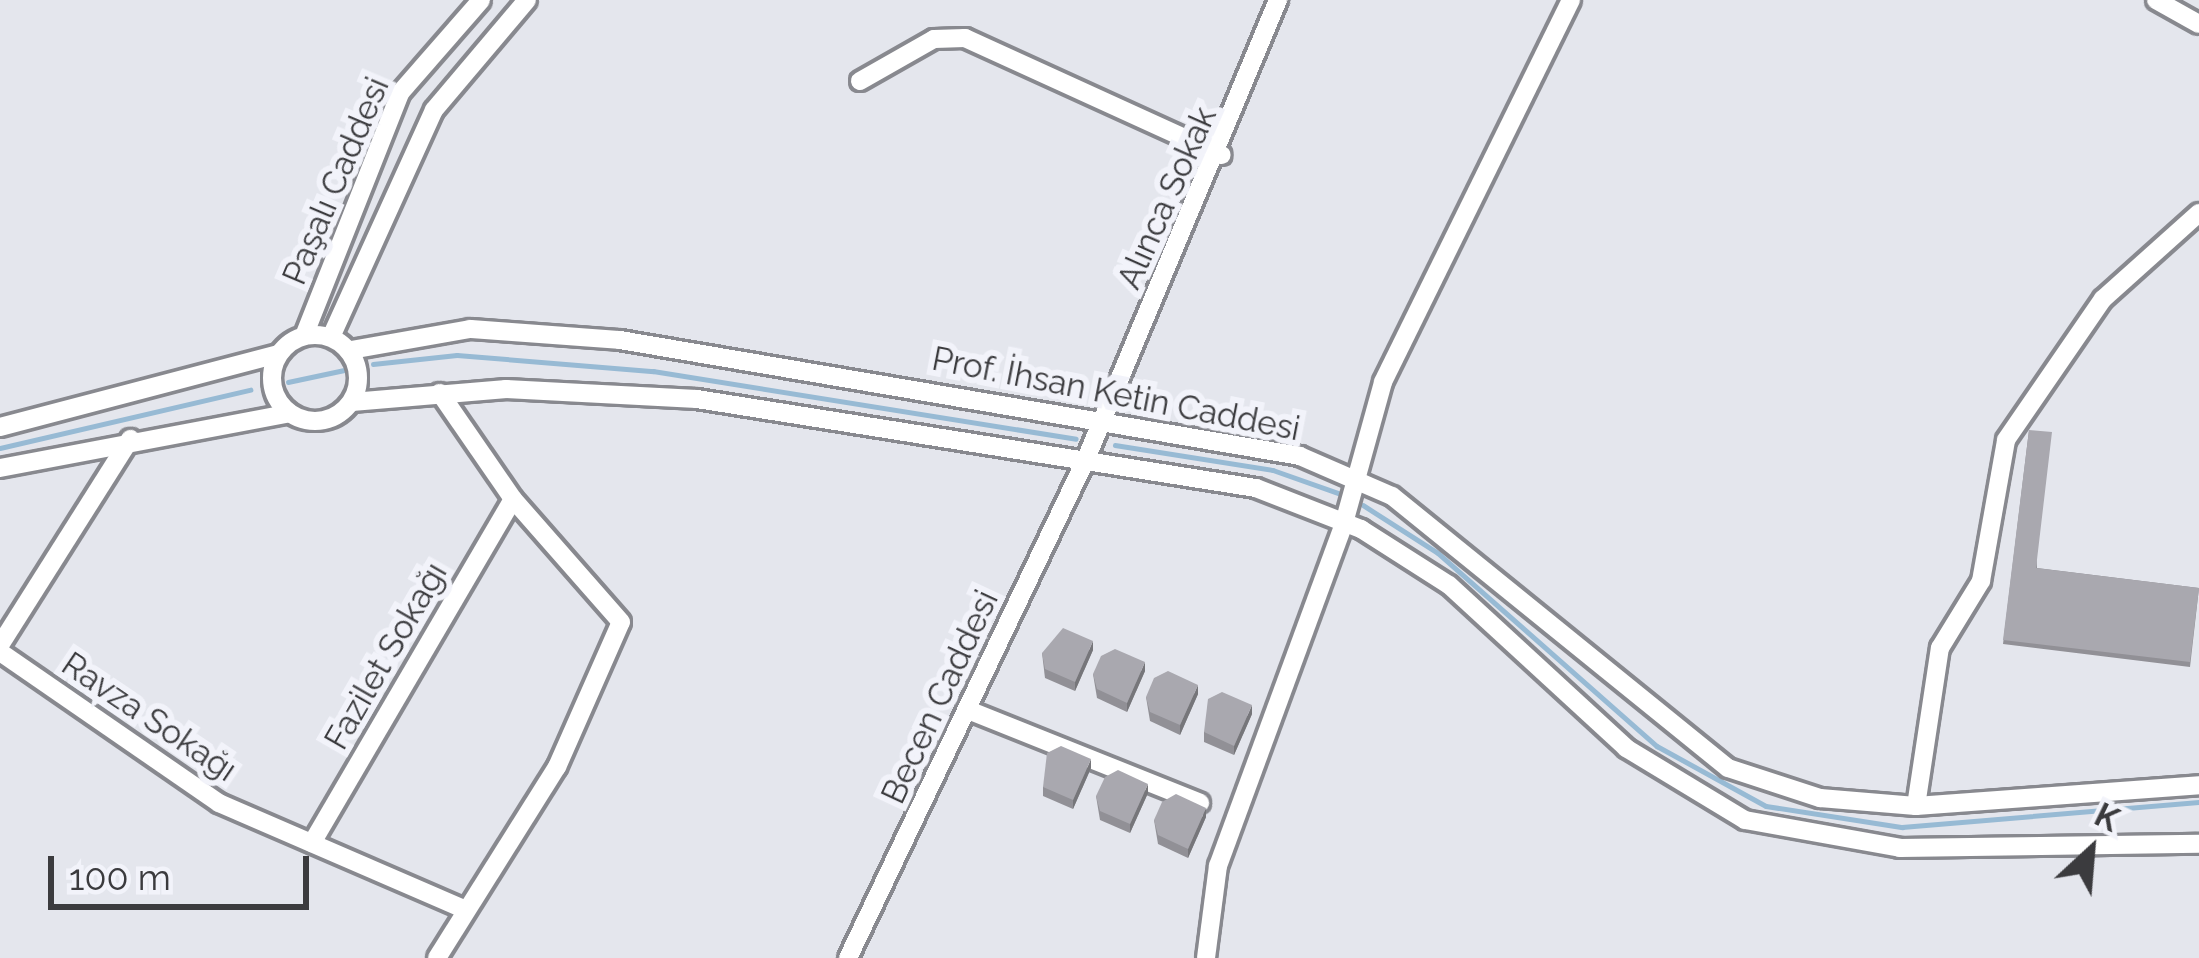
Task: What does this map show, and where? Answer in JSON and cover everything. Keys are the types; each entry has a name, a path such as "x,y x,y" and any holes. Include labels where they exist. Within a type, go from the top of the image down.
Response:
{"street":[{"name":"Paşalı Caddesi","path":"304,337 400,93 481,0"},
{"name":"Paşalı Caddesi","path":"331,337 434,110 527,0"},
{"name":"Alınca Sokak","path":"1086,459 1222,155 1278,0"},
{"path":"1206,958 1218,866 1344,523 1391,364 1570,0"},
{"path":"2156,0 2199,24"},
{"path":"860,81 934,39 965,38 1222,155"},
{"path":"1916,806 1940,648 1982,581 2006,440 2103,299 2199,213"},
{"name":"Prof. İhsan Ketin Caddesi","path":"351,350 470,329 620,340 1102,418 1300,456 1356,481 1478,559 1649,713 1728,768 1820,798 1916,806 2199,785"},
{"path":"0,427 279,354 304,337 331,337 351,350 352,401 323,419 290,413 130,439 0,468"},
{"path":"279,354 270,389 290,413"},
{"path":"437,958 557,766 621,622 513,500 440,393"},
{"name":"Prof. İhsan Ketin Caddesi","path":"352,401 440,393 697,399 1256,488 1344,523 1449,585 1626,748 1745,820 1900,848 2199,844"},
{"path":"0,648 130,439"},
{"name":"Becen Caddesi","path":"848,958 1086,459"},
{"name":"Fazilet Sokağı","path":"312,843 513,500"},
{"name":"Ravza Sokağı","path":"0,648 218,803 466,910"},
{"path":"968,710 1199,803"}],"building":[{"path":"2029,430 2052,432 2036,568 2199,588 2190,662 2003,640"},
{"path":"1063,628 1093,641 1075,682 1045,669 1042,653"},
{"path":"1115,649 1145,662 1127,703 1097,689 1093,674 1101,656"},
{"path":"1168,671 1198,685 1180,725 1150,712 1146,697 1154,678"},
{"path":"1222,692 1252,705 1234,746 1204,732 1208,699"},
{"path":"1061,746 1091,759 1073,800 1043,787 1047,753"},
{"path":"1118,770 1148,784 1130,824 1100,811 1096,796 1105,777"},
{"path":"1176,794 1206,808 1188,849 1158,835 1154,820 1162,802"}],"waterway":[{"path":"373,364 457,355 653,371 1076,439"},
{"path":"288,382 349,369"},
{"path":"0,448 250,390"},
{"path":"1115,445 1273,470 1341,494"},
{"path":"1363,505 1438,553 1657,746 1766,806 1902,827 2199,802"}]}
